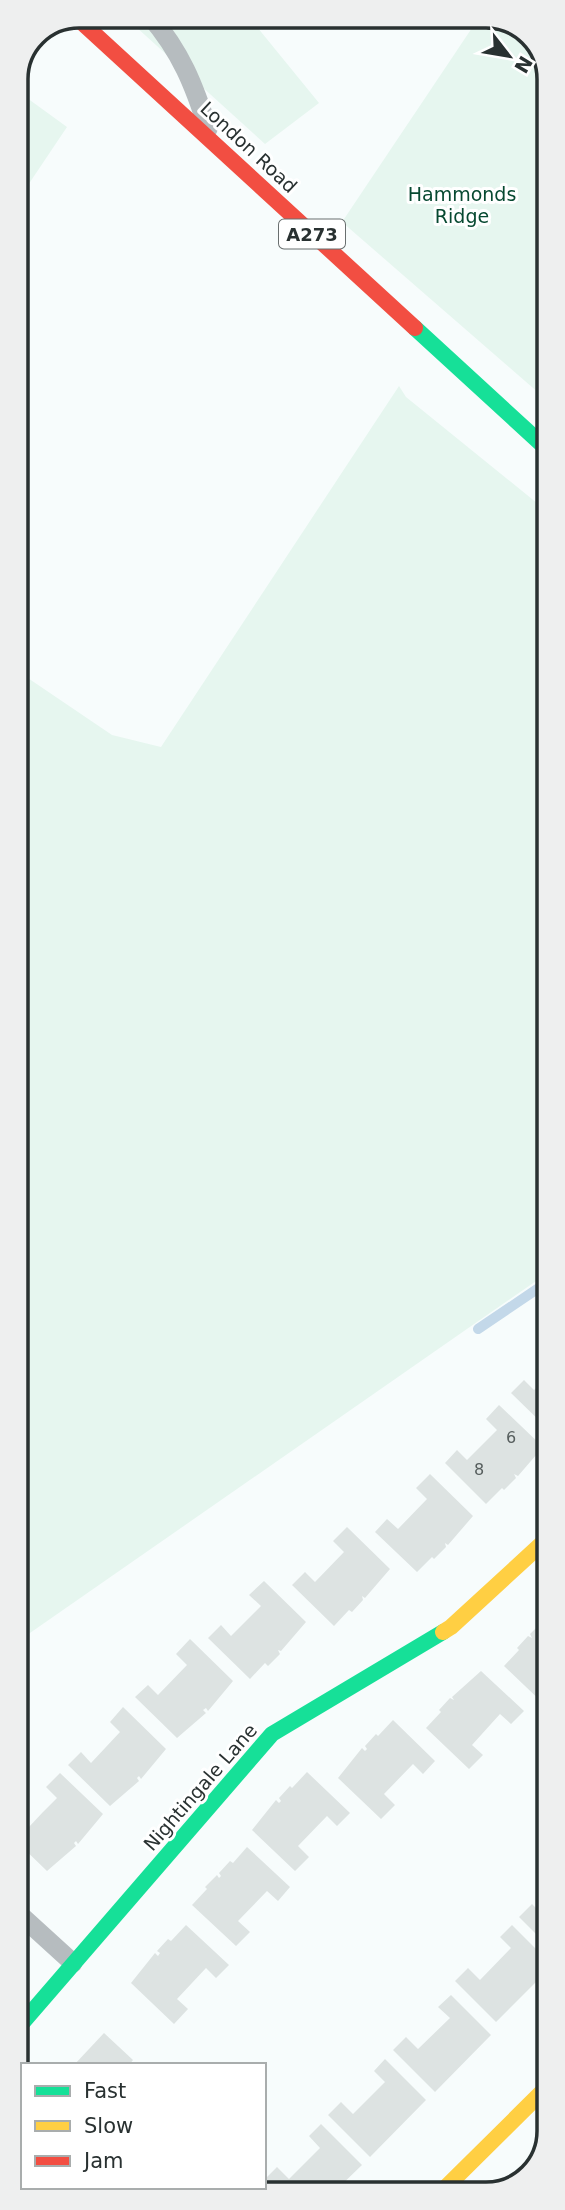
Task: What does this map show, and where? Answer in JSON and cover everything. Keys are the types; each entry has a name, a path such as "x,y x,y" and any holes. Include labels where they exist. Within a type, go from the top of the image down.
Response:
{"street":[{"name":"London Road","path":"88,28 537,440"},
{"name":"Nightingale Lane","path":"28,2016 272,1734 451,1627 537,1548"},
{"path":"451,2182 537,2097"}],"lane":[{"path":"160,28 171,40 195,88 212,142"},
{"path":"28,1922 73,1964"}],"green space":[{"path":"137,28 258,28 319,103 265,144"},
{"name":"Hammonds Ridge","path":"472,28 499,30 520,41 533,59 537,79 537,391 342,222"},
{"path":"28,99 67,127 28,185"},
{"path":"399,386 406,397 537,503 537,1280 28,1634 28,678 112,735 161,747"}],"building":[{"path":"524,1380 534,1390 537,1387 537,1418 511,1393"},
{"path":"499,1405 537,1441 537,1454 518,1476 514,1474 516,1478 504,1490 502,1488 486,1504 445,1463 457,1450 467,1460 497,1430 486,1419"},
{"path":"430,1474 473,1516 448,1545 445,1543 446,1547 434,1559 432,1557 417,1572 375,1532 387,1519 398,1529 427,1499 416,1488"},
{"path":"347,1527 390,1569 365,1598 362,1596 363,1600 352,1612 349,1610 334,1626 292,1585 305,1572 315,1582 344,1552 333,1541"},
{"path":"264,1581 306,1622 281,1651 278,1650 280,1654 268,1666 265,1663 250,1679 208,1638 221,1625 231,1636 261,1606 249,1595"},
{"path":"537,1627 537,1697 504,1666 528,1636 532,1638 530,1634"},
{"path":"190,1639 233,1681 208,1711 206,1708 203,1710 206,1713 177,1738 135,1697 148,1685 158,1695 187,1665 176,1654"},
{"path":"481,1671 524,1711 511,1724 500,1714 472,1745 483,1755 469,1769 426,1728 450,1698 454,1700 452,1697"},
{"path":"123,1707 166,1749 141,1779 139,1776 139,1781 110,1806 68,1765 81,1752 91,1763 120,1732 110,1722"},
{"path":"393,1720 435,1761 423,1774 413,1764 384,1794 395,1805 381,1819 338,1778 362,1748 365,1751 365,1746"},
{"path":"307,1772 350,1813 337,1826 327,1816 298,1846 309,1857 295,1871 252,1830 276,1800 279,1803 279,1798"},
{"path":"60,1773 103,1814 78,1844 76,1841 76,1846 47,1871 28,1853 28,1828 57,1798 46,1787"},
{"path":"247,1847 290,1887 278,1901 267,1891 238,1921 250,1932 236,1946 192,1905 207,1889 205,1887 217,1875 219,1878 219,1873 230,1861 233,1863"},
{"path":"532,1904 537,1909 537,1935 519,1917"},
{"path":"186,1925 229,1965 216,1978 206,1968 177,1999 188,2009 174,2024 131,1983 155,1953 158,1956 160,1953 157,1951 168,1939 171,1941"},
{"path":"512,1925 537,1950 537,1981 496,2022 455,1981 468,1968 480,1980 511,1948 500,1937"},
{"path":"451,1995 491,2035 435,2092 393,2050 406,2037 418,2049 450,2018 438,2007"},
{"path":"104,2033 133,2060 131,2063 76,2063"},
{"path":"385,2059 426,2100 370,2157 328,2115 341,2102 353,2114 385,2082 374,2071"},
{"path":"321,2124 362,2165 344,2182 266,2182 266,2178 277,2167 289,2179 320,2148 309,2136"}],"waterway":[{"path":"478,1329 537,1289"}],"traffic: fast":[{"path":"415,328 537,440"},
{"path":"28,2016 272,1734 443,1632"}],"traffic: slow":[{"path":"443,1632 537,1548"},
{"path":"451,2182 537,2097"}],"traffic: jam":[{"path":"88,28 415,328"}]}
